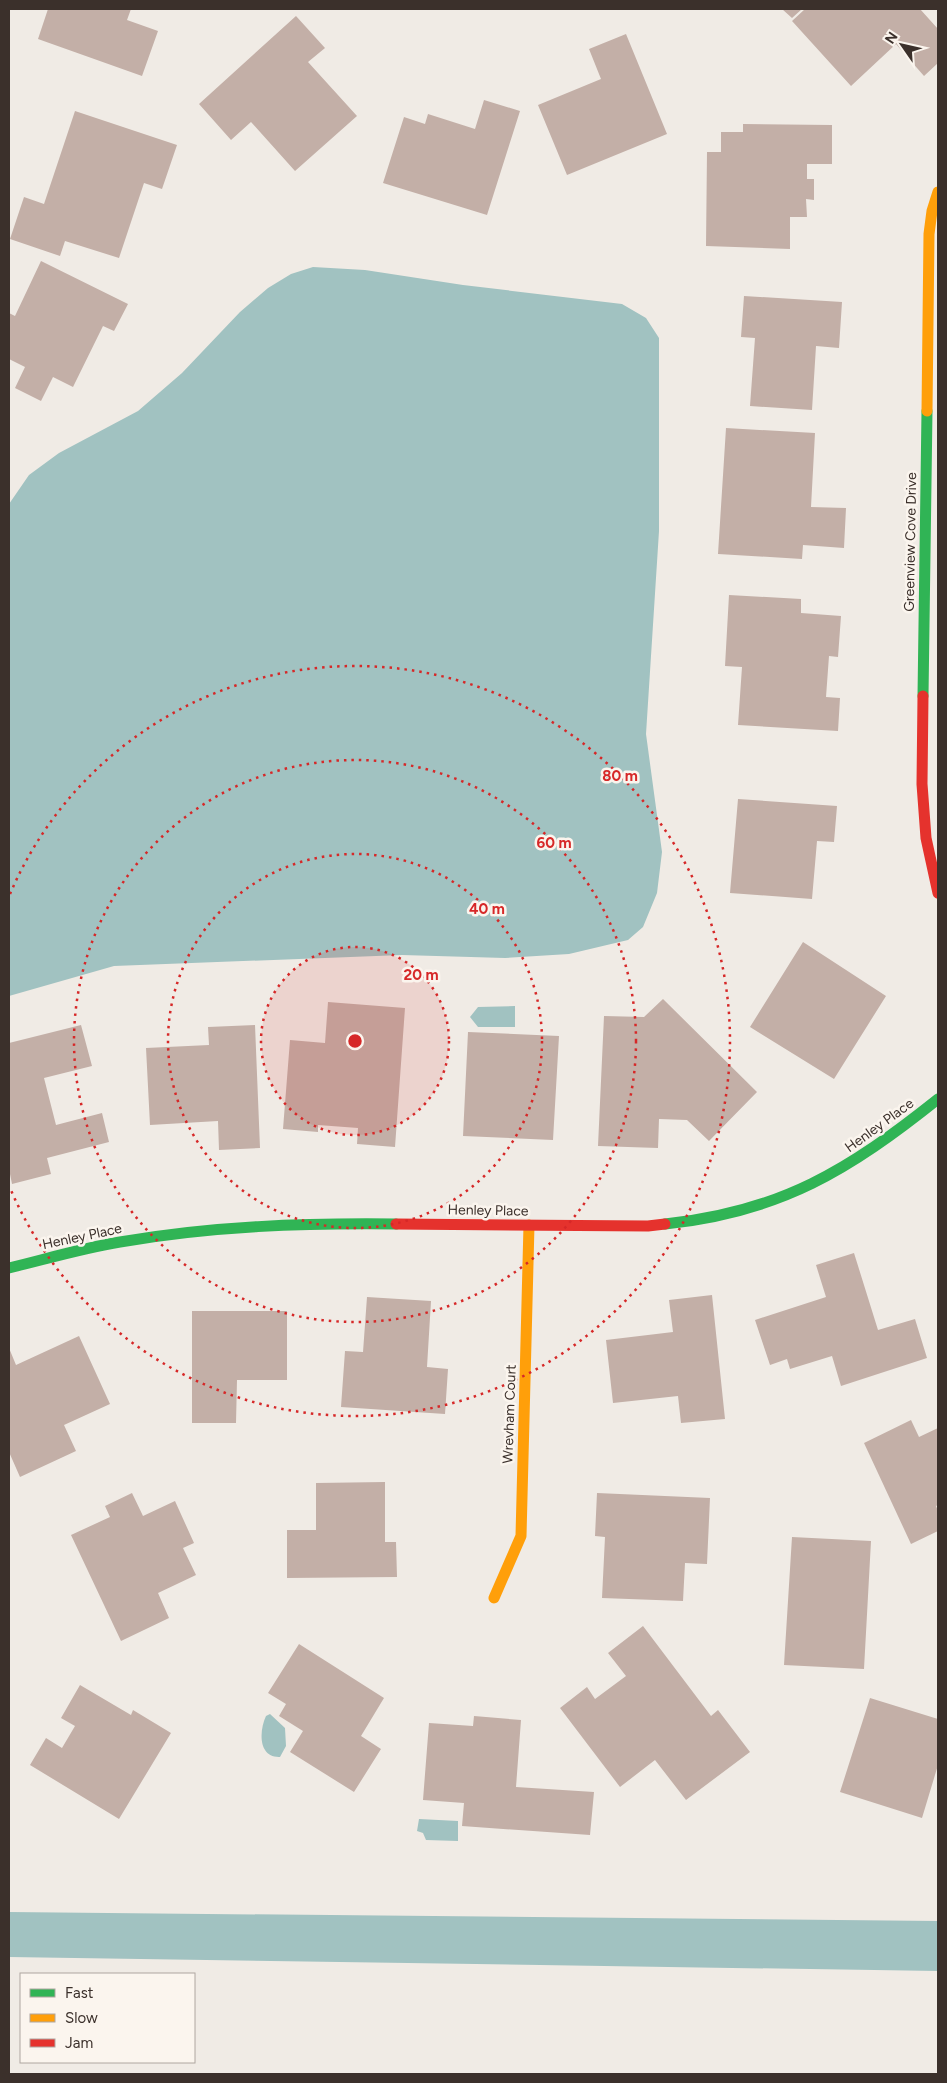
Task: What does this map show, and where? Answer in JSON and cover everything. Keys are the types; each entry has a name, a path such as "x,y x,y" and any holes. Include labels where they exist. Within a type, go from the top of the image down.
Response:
{"street":[{"name":"Greenview Cove Drive","path":"938,192 932,211 929,234 922,784 926,838 938,892"},
{"name":"Henley Place","path":"9,1268 119,1242 213,1229 307,1223 648,1226 704,1220 758,1207 811,1186 860,1158 938,1099"},
{"name":"Wrevham Court","path":"494,1598 521,1536 529,1225"}],"water":[{"path":"313,267 365,270 463,285 622,304 646,318 659,338 659,531 646,734 662,852 657,893 643,927 628,940 569,954 505,958 402,955 114,966 9,996 9,504 29,475 59,453 138,411 182,373 240,312 268,288 291,274"},
{"path":"515,1006 515,1027 478,1027 470,1017 478,1007"},
{"path":"270,1714 285,1728 286,1746 280,1757 268,1753 262,1742 264,1722 266,1716"},
{"path":"419,1819 458,1821 458,1841 426,1840 423,1833 417,1831"},
{"path":"9,1912 938,1921 938,1971 9,1957"}],"building":[{"path":"48,9 131,9 127,20 158,31 142,76 38,39"},
{"path":"782,9 802,9 792,18"},
{"path":"805,9 920,9 938,29 938,63 924,76 896,44 851,86 792,21"},
{"path":"296,16 325,48 308,62 357,116 295,171 251,122 231,140 199,104"},
{"path":"626,34 667,134 567,175 538,105 601,79 589,49"},
{"path":"484,100 520,111 487,215 383,183 404,117 425,124 428,114 475,129"},
{"path":"75,111 177,145 162,189 144,183 119,258 65,241 60,256 10,239 24,197 44,204"},
{"path":"743,124 832,125 832,164 807,164 807,179 814,179 814,200 806,199 807,217 790,217 790,249 706,246 707,152 721,152 721,132 743,132"},
{"path":"41,261 128,304 114,331 103,326 73,387 53,377 41,401 15,388 25,367 9,359 9,313 15,316"},
{"path":"744,296 842,302 839,348 816,346 812,410 750,406 755,338 741,337"},
{"path":"726,428 815,433 811,507 846,508 844,548 803,545 802,559 718,554"},
{"path":"729,595 801,599 801,613 841,616 838,657 829,656 826,697 840,698 838,731 738,725 742,667 725,666"},
{"path":"738,799 837,806 834,842 817,841 812,899 730,893"},
{"path":"803,942 886,996 834,1079 750,1027"},
{"path":"663,999 757,1092 709,1141 687,1120 659,1119 658,1148 598,1146 604,1016 644,1017"},
{"path":"328,1002 405,1008 395,1147 357,1144 358,1128 318,1125 318,1132 283,1129 290,1040 325,1043"},
{"path":"81,1025 92,1066 44,1078 56,1125 102,1113 109,1142 47,1158 51,1174 12,1184 9,1169 9,1043"},
{"path":"255,1025 260,1148 219,1150 218,1121 150,1125 146,1048 209,1045 208,1027"},
{"path":"468,1032 559,1036 553,1140 463,1136"},
{"path":"854,1253 878,1330 915,1319 927,1358 841,1386 832,1356 790,1369 787,1359 770,1365 755,1320 826,1297 816,1265"},
{"path":"712,1295 725,1419 681,1423 678,1396 613,1403 606,1340 673,1332 669,1300"},
{"path":"367,1297 431,1301 427,1367 448,1369 445,1414 341,1407 345,1351 363,1352"},
{"path":"192,1311 287,1311 287,1380 237,1380 236,1423 192,1423"},
{"path":"79,1336 110,1404 64,1425 76,1451 20,1477 9,1452 9,1348 16,1365"},
{"path":"911,1420 919,1437 938,1428 938,1505 936,1506 938,1511 938,1531 911,1544 864,1443"},
{"path":"385,1482 385,1542 396,1542 397,1577 287,1578 287,1530 316,1530 316,1483"},
{"path":"132,1493 143,1516 175,1501 194,1543 183,1548 196,1575 158,1593 169,1618 121,1641 71,1535 110,1517 105,1506"},
{"path":"597,1493 710,1498 707,1564 685,1563 683,1601 602,1598 605,1537 595,1536"},
{"path":"792,1537 871,1541 864,1669 784,1665"},
{"path":"643,1626 711,1716 718,1710 750,1752 686,1800 655,1760 620,1787 560,1708 587,1687 595,1699 626,1676 608,1653"},
{"path":"299,1644 384,1698 361,1736 381,1749 354,1792 290,1752 303,1731 279,1716 286,1704 268,1693"},
{"path":"80,1685 131,1715 133,1710 171,1733 119,1819 30,1765 46,1738 62,1748 75,1726 61,1718"},
{"path":"870,1698 938,1719 938,1765 922,1818 840,1792"},
{"path":"474,1716 521,1720 516,1787 594,1792 590,1835 462,1826 464,1803 423,1800 429,1723 473,1726"}],"traffic: fast":[{"path":"923,696 927,411"},
{"path":"665,1224 706,1218 744,1209 779,1198 812,1184 874,1147 938,1099"},
{"path":"9,1268 106,1244 189,1232 292,1225 396,1224"}],"traffic: slow":[{"path":"927,411 929,234 932,211 938,192"},
{"path":"494,1598 521,1536 529,1225"}],"traffic: jam":[{"path":"923,696 922,784 926,838 938,893"},
{"path":"396,1224 648,1226 665,1224"}]}
